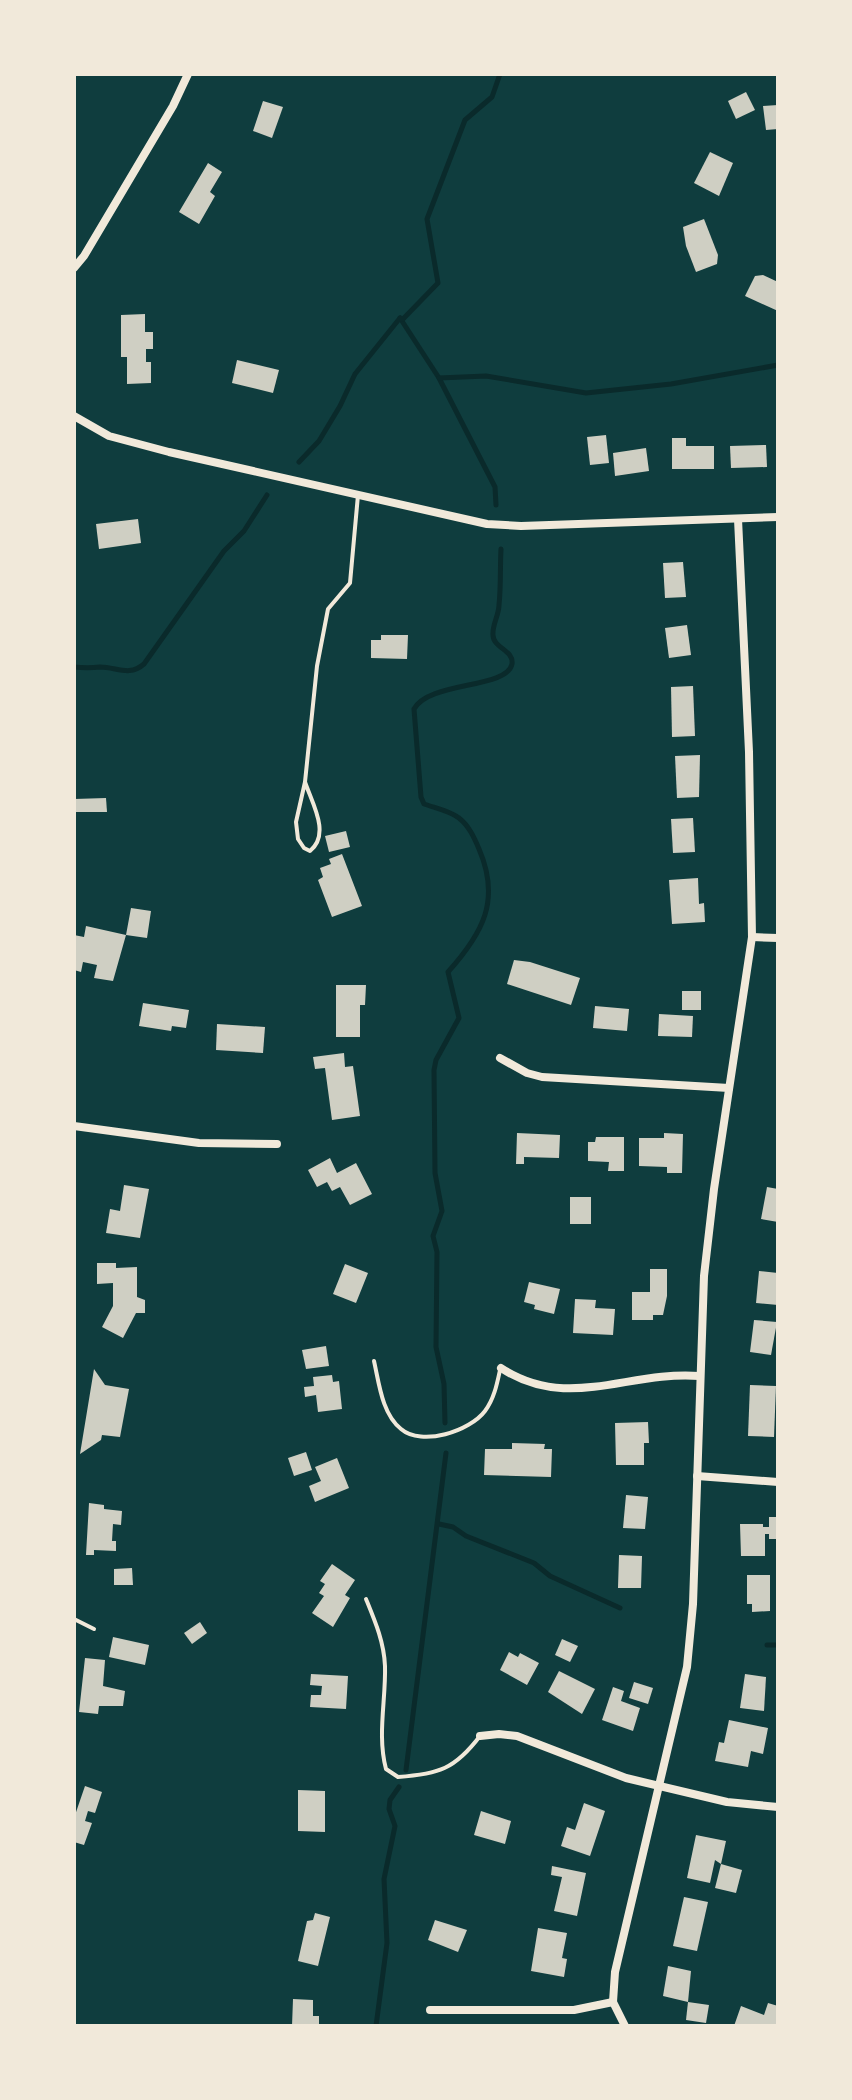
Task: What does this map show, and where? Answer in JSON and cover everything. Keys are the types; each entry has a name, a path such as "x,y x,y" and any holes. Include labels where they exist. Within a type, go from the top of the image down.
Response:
{"street":[{"path":"74,268 165,119 188,74"},
{"path":"74,416 109,436 154,448 487,524 508,526 778,517"},
{"path":"625,2026 613,2002 615,1972 687,1667 693,1604 704,1276 752,937 749,752 738,519"},
{"path":"752,937 778,938"},
{"path":"500,1058 527,1073 542,1077 729,1088"},
{"path":"74,1126 199,1143 277,1144"},
{"path":"501,1368 531,1385 562,1390 649,1378 700,1376"},
{"path":"697,1476 778,1482"},
{"path":"480,1736 517,1736 626,1778 727,1802 778,1807"},
{"path":"430,2010 574,2010 613,2002"}],"lane":[{"path":"305,782 319,820 321,835 310,851 298,839 296,822 305,782 317,666 328,609 350,583 358,495"},
{"path":"374,1361 386,1408 392,1419 402,1431 425,1437 461,1429 485,1413 495,1394 501,1368"},
{"path":"366,1599 383,1646 385,1668 381,1724 386,1769 398,1777 443,1768 464,1758 480,1736"},
{"path":"74,1619 94,1629"}],"building":[{"path":"746,92 755,110 736,119 728,101"},
{"path":"263,101 283,107 272,138 253,131"},
{"path":"778,105 778,129 766,130 763,106"},
{"path":"710,152 733,163 719,196 694,183"},
{"path":"208,163 222,172 210,192 215,196 199,224 179,212"},
{"path":"704,219 718,255 717,264 696,272 683,227"},
{"path":"763,275 778,282 778,311 745,296 755,276"},
{"path":"145,314 145,332 153,332 153,349 146,349 146,362 151,362 151,383 127,384 127,357 121,357 121,315"},
{"path":"237,360 279,370 273,393 232,383"},
{"path":"606,435 609,463 590,465 587,437"},
{"path":"672,438 686,438 686,446 714,446 714,469 672,469"},
{"path":"766,445 767,467 731,468 730,446"},
{"path":"646,448 649,471 615,476 613,453"},
{"path":"138,519 141,543 99,549 96,524"},
{"path":"683,562 686,597 665,598 663,563"},
{"path":"687,625 691,655 669,658 665,628"},
{"path":"381,635 408,635 407,659 371,658 371,640 381,640"},
{"path":"693,686 695,736 672,737 671,687"},
{"path":"700,755 699,797 677,798 675,756"},
{"path":"106,798 107,812 74,812 74,799"},
{"path":"693,818 695,852 673,853 671,819"},
{"path":"346,831 350,847 329,852 325,836"},
{"path":"342,854 362,906 332,917 318,880 323,877 320,868 331,864 329,859"},
{"path":"698,878 699,904 704,903 705,922 672,924 669,880"},
{"path":"131,908 151,911 147,938 126,935"},
{"path":"86,926 126,935 113,981 94,978 97,965 83,962 81,972 74,970 74,935 84,937"},
{"path":"514,960 580,978 571,1005 507,984"},
{"path":"336,985 366,985 365,1005 360,1005 360,1037 336,1037"},
{"path":"682,991 701,991 701,1010 682,1010"},
{"path":"143,1003 189,1010 186,1028 172,1026 171,1031 139,1026"},
{"path":"595,1006 629,1009 627,1031 593,1028"},
{"path":"659,1014 693,1016 692,1037 658,1036"},
{"path":"217,1024 265,1027 263,1053 216,1050"},
{"path":"344,1053 345,1067 353,1066 360,1116 332,1120 325,1068 315,1069 313,1057"},
{"path":"517,1133 560,1135 559,1158 524,1157 524,1164 516,1164"},
{"path":"664,1133 683,1134 682,1173 667,1173 667,1167 639,1166 639,1138 664,1138"},
{"path":"596,1137 624,1137 624,1171 608,1171 609,1162 588,1161 588,1142 595,1142"},
{"path":"330,1158 337,1173 356,1163 372,1194 350,1205 340,1187 332,1191 327,1182 317,1187 308,1170"},
{"path":"124,1185 149,1189 140,1238 106,1233 110,1209 120,1211"},
{"path":"767,1187 778,1189 778,1222 761,1219"},
{"path":"570,1197 591,1197 591,1224 570,1224"},
{"path":"97,1263 116,1263 116,1268 137,1267 137,1297 145,1300 145,1313 136,1313 123,1338 102,1327 113,1306 113,1283 97,1284"},
{"path":"345,1264 368,1273 356,1303 333,1294"},
{"path":"650,1269 667,1269 663,1315 653,1315 653,1320 632,1320 632,1292 650,1292"},
{"path":"759,1271 778,1273 778,1305 756,1303"},
{"path":"529,1282 560,1289 554,1314 534,1309 535,1305 524,1302"},
{"path":"575,1299 596,1300 595,1308 615,1309 613,1335 573,1333"},
{"path":"754,1320 777,1322 771,1355 750,1352"},
{"path":"326,1346 329,1366 306,1369 302,1350"},
{"path":"94,1369 105,1385 129,1389 120,1437 102,1435 101,1440 80,1454"},
{"path":"332,1375 333,1382 339,1381 342,1409 318,1412 316,1395 305,1397 304,1387 314,1386 313,1377"},
{"path":"750,1385 776,1386 774,1437 748,1436"},
{"path":"648,1422 649,1443 644,1443 644,1465 616,1465 615,1423"},
{"path":"512,1443 545,1444 544,1449 552,1449 551,1477 484,1475 485,1449 512,1449"},
{"path":"306,1452 312,1470 294,1476 288,1458"},
{"path":"337,1458 349,1488 315,1502 309,1486 321,1481 315,1467"},
{"path":"626,1495 648,1497 645,1529 623,1528"},
{"path":"89,1503 122,1511 121,1525 113,1524 112,1541 116,1541 116,1551 94,1550 94,1555 86,1555"},
{"path":"769,1517 778,1517 778,1539 769,1539 769,1534 765,1534 765,1556 741,1556 740,1524 769,1527"},
{"path":"619,1555 642,1556 641,1588 618,1588"},
{"path":"332,1564 355,1580 345,1595 350,1598 333,1627 312,1613 324,1596 319,1593 325,1584 320,1581"},
{"path":"132,1568 133,1585 114,1585 114,1569"},
{"path":"747,1575 770,1575 770,1611 752,1612 752,1604 747,1604"},
{"path":"200,1622 207,1633 192,1644 184,1633"},
{"path":"113,1637 149,1645 145,1665 109,1657"},
{"path":"562,1639 578,1646 570,1662 555,1655"},
{"path":"509,1652 518,1657 520,1653 539,1663 527,1685 500,1670"},
{"path":"85,1658 105,1660 103,1686 125,1691 123,1706 99,1706 98,1714 79,1712"},
{"path":"559,1671 595,1689 582,1714 548,1692"},
{"path":"311,1674 348,1676 346,1709 310,1707 311,1695 321,1695 322,1686 310,1685"},
{"path":"745,1674 766,1677 764,1711 740,1708"},
{"path":"634,1682 653,1688 648,1704 629,1698"},
{"path":"613,1687 624,1691 621,1701 640,1708 633,1731 602,1720"},
{"path":"729,1720 768,1728 763,1754 751,1751 748,1767 715,1761 719,1742 724,1743"},
{"path":"85,1786 102,1792 95,1813 88,1811 85,1821 92,1823 84,1845 74,1842 74,1818"},
{"path":"298,1790 325,1791 325,1832 298,1831"},
{"path":"584,1803 605,1811 590,1856 561,1846 567,1827 575,1830"},
{"path":"481,1811 511,1821 505,1844 474,1835"},
{"path":"696,1835 726,1841 721,1864 715,1860 710,1883 687,1878"},
{"path":"721,1864 742,1870 736,1893 715,1888"},
{"path":"552,1866 586,1873 577,1916 554,1911 562,1877 551,1875"},
{"path":"684,1897 708,1902 697,1951 673,1946"},
{"path":"315,1913 330,1917 318,1966 298,1961 307,1921 313,1920"},
{"path":"435,1920 467,1930 458,1952 428,1940"},
{"path":"538,1928 567,1933 562,1958 567,1959 564,1977 531,1971"},
{"path":"668,1966 691,1971 688,2002 663,1996"},
{"path":"293,1999 313,2000 313,2016 319,2016 319,2026 292,2026"},
{"path":"688,2002 709,2005 706,2023 686,2020"},
{"path":"768,2003 778,2006 778,2026 734,2026 741,2006 764,2015"}],"waterway":[{"path":"299,462 319,441 355,374 400,318 403,319 438,283 427,219 465,120 492,97 500,74"},
{"path":"400,318 439,378 495,487 496,505"},
{"path":"439,378 486,376 586,393 671,384 778,365"},
{"path":"74,667 128,671 144,664 224,551 244,531 267,495"},
{"path":"445,1423 444,1384 436,1347 437,1252 433,1236 442,1211 435,1173 434,1070 436,1060 459,1018 448,972 479,929 485,915 488,884 479,849 466,825 451,813 424,804 421,797 414,709 422,700 435,694 497,678 507,672 512,664 510,655 496,643 493,635 499,609 501,549"},
{"path":"406,1770 446,1453"},
{"path":"439,1524 453,1527 466,1536 534,1563 550,1576 620,1608"},
{"path":"767,1645 778,1645"},
{"path":"376,2026 387,1943 384,1879 395,1826 389,1809 390,1800 399,1787"}]}
